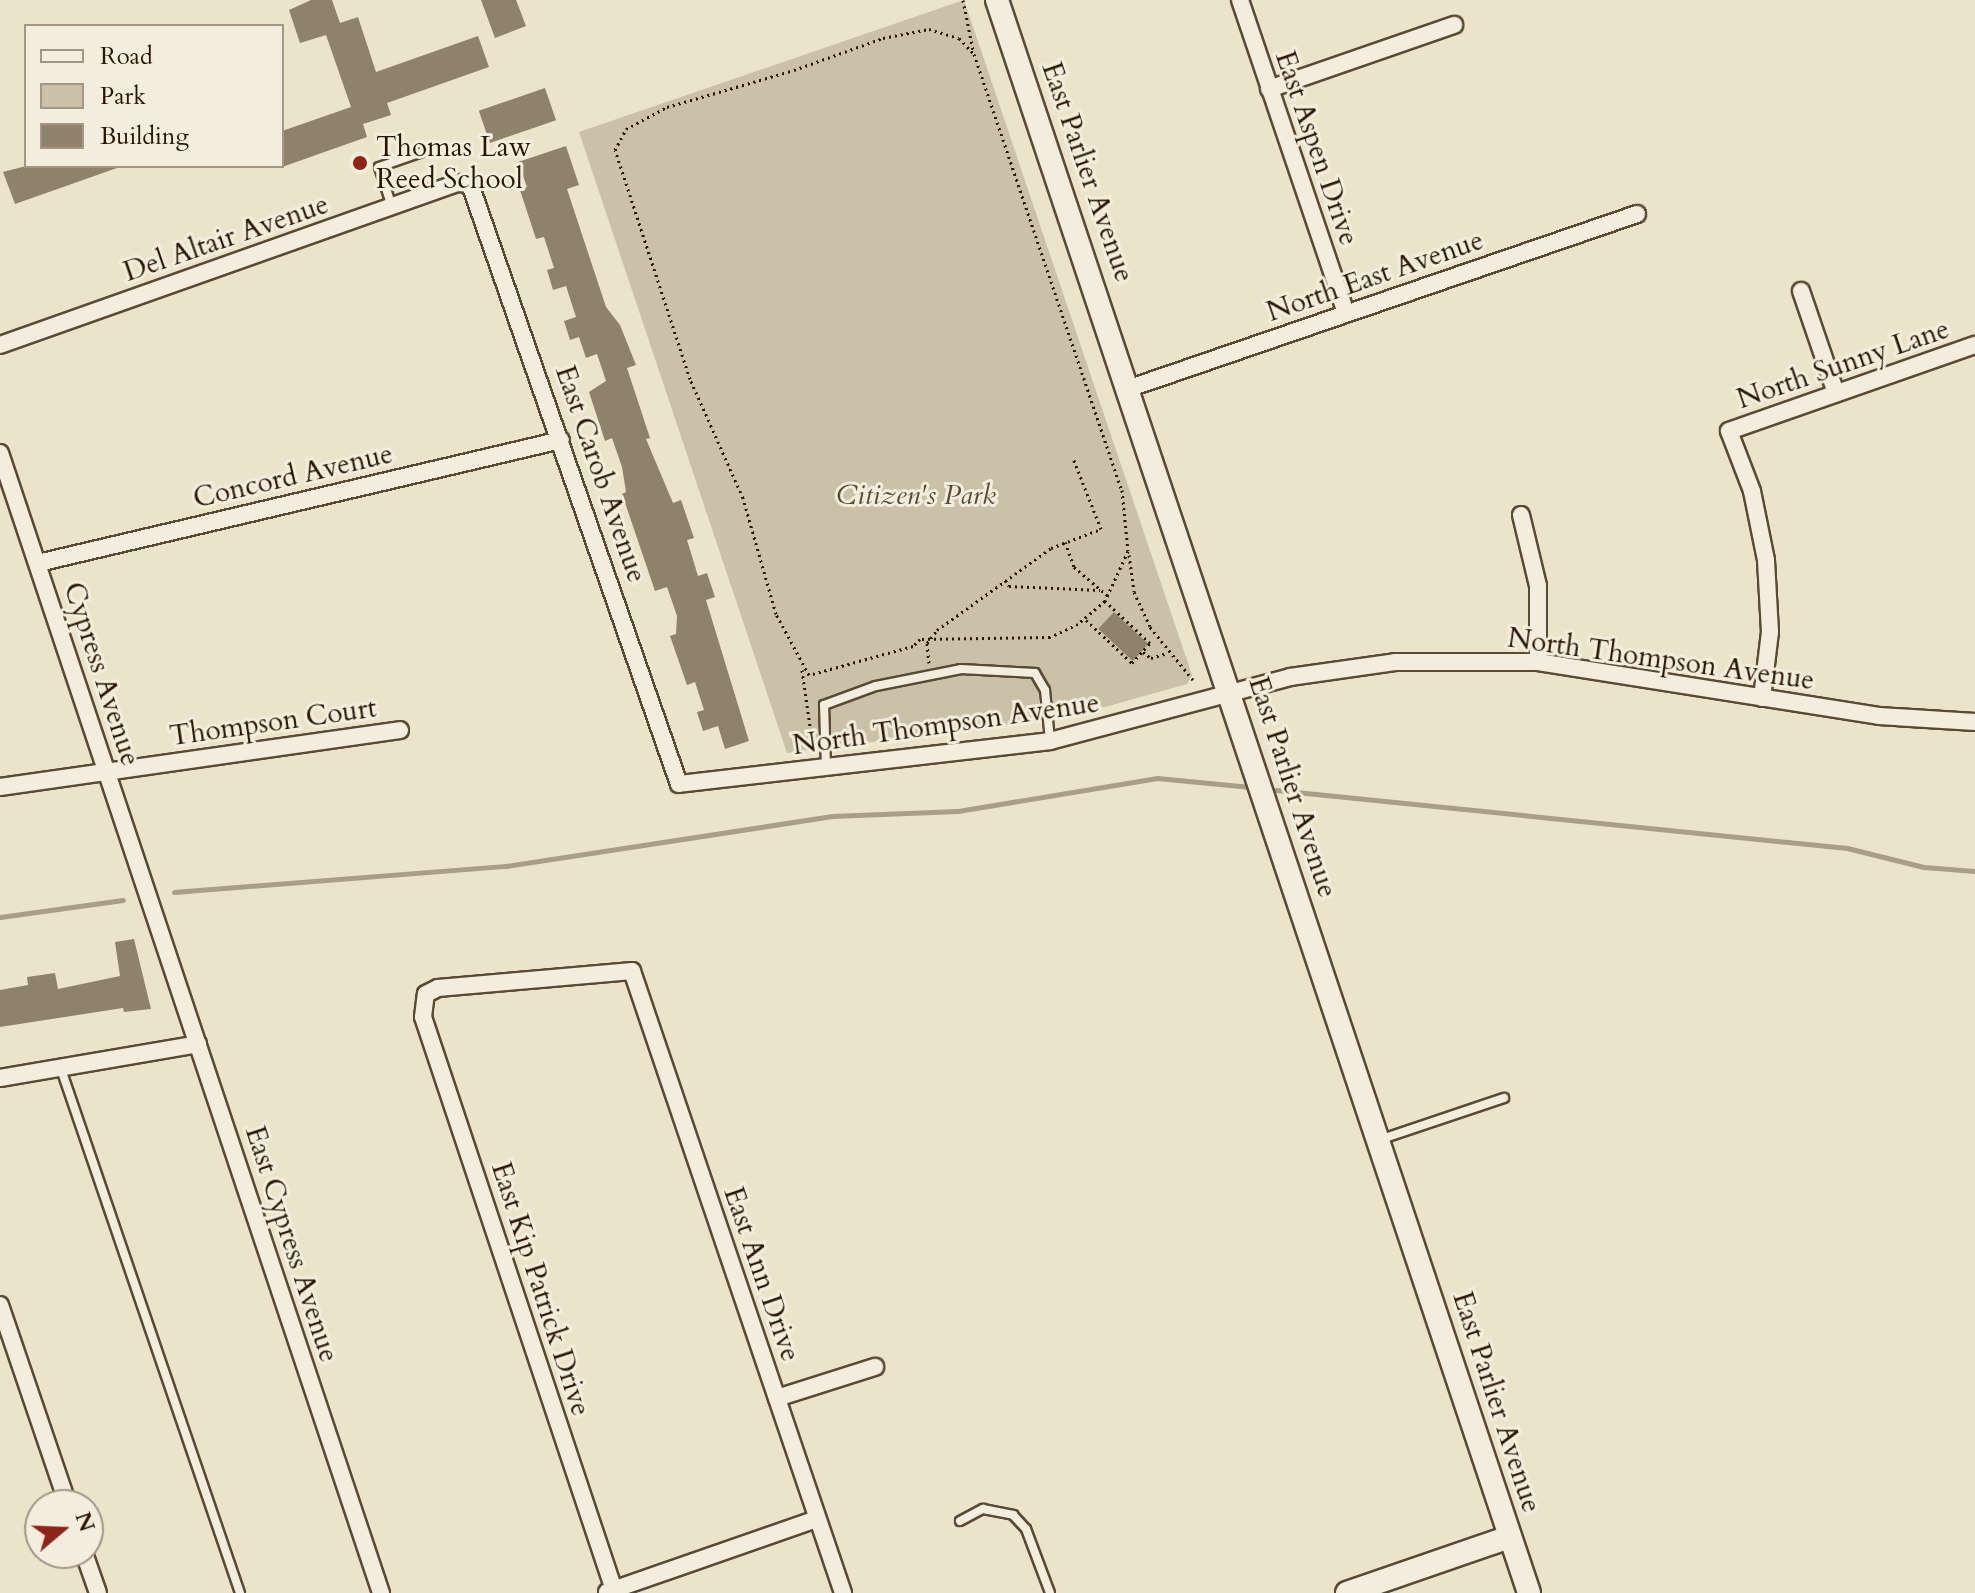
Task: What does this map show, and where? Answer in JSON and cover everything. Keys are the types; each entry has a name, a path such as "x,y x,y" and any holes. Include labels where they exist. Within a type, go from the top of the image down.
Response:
{"street":[{"name":"East Parlier Avenue","path":"997,0 1130,388 1529,1593"},
{"name":"East Aspen Drive","path":"1240,0 1346,313"},
{"path":"1269,89 1454,25"},
{"name":"Del Altair Avenue","path":"0,345 458,183 470,184"},
{"name":"East Carob Avenue","path":"470,184 679,784"},
{"name":"North East Avenue","path":"1130,388 1637,214"},
{"path":"1801,291 1836,393"},
{"name":"North Sunny Lane","path":"1762,698 1770,632 1766,560 1752,491 1729,431 1975,345"},
{"name":"Concord Avenue","path":"38,563 561,440"},
{"name":"Cypress Avenue","path":"0,453 153,911"},
{"path":"1521,515 1538,586 1538,662"},
{"name":"North Thompson Avenue","path":"679,784 1050,741 1346,666 1538,662 1879,716 1975,722"},
{"name":"Thompson Court","path":"0,787 400,730"},
{"name":"East Cypress Avenue","path":"153,911 381,1593"},
{"name":"East Kip Patrick Drive","path":"610,1592 422,1004 426,994 438,988 632,971"},
{"name":"East Ann Drive","path":"632,971 843,1593"},
{"path":"0,1078 198,1044"},
{"path":"0,1305 63,1489"},
{"path":"777,1398 875,1367"},
{"path":"610,1592 817,1519"},
{"path":"1347,1593 1510,1537"},
{"path":"90,1569 98,1593"}],"lane":[{"path":"392,207 379,167 431,149"},
{"path":"826,768 824,705 876,686 931,674 999,668 1035,673 1045,690 1050,741"},
{"path":"61,1069 240,1593"},
{"path":"1379,1141 1504,1098"},
{"path":"960,1521 983,1509 1013,1515 1026,1529 1050,1593"}],"path":[{"path":"963,0 974,54 1122,490 1134,592 1167,652 1193,680"},
{"path":"811,736 802,670 770,597 737,482 690,379 615,150 626,129 667,107 904,32 929,29 966,39 968,33"},
{"path":"959,38 974,54"},
{"path":"928,639 1005,580 1065,542 1101,529 1073,458"},
{"path":"1065,542 1074,567 1150,643 1132,663 1085,619"},
{"path":"806,688 815,675 928,639 1014,641 1018,635 1035,640 1085,619 1106,598 1128,551"},
{"path":"1005,580 1009,586 1100,590"},
{"path":"928,639 931,674"},
{"path":"1143,652 1151,658 1167,652"},
{"path":"802,670 815,675"}],"green space":[{"name":"Citizen's Park","path":"964,0 1192,675 1187,684 1073,716 787,753 579,132"}],"building":[{"path":"311,0 332,0 340,23 358,17 376,72 478,36 489,67 387,103 391,115 363,124 367,137 284,166 284,130 351,107 326,35 300,43 289,10"},
{"path":"481,0 516,0 526,26 495,38"},
{"path":"545,88 556,120 490,143 479,111"},
{"path":"566,146 579,185 567,189 606,307 620,325 636,365 627,368 650,438 646,439 673,503 681,500 694,538 687,540 698,576 707,573 715,597 706,600 749,741 725,749 718,726 703,731 697,712 704,710 695,682 687,685 670,636 676,634 677,616 667,587 655,591 622,494 626,492 622,467 612,438 605,441 589,392 606,381 597,354 586,358 579,337 570,340 564,321 576,317 566,286 553,290 547,270 554,268 544,237 536,239 520,190 527,187 518,162"},
{"path":"24,167 117,168 15,204 3,172"},
{"path":"1114,612 1148,644 1133,661 1098,629"},
{"path":"134,939 151,1009 124,1012 123,1008 0,1027 0,990 28,985 27,977 55,973 58,989 120,976 115,942"}],"waterway":[{"path":"174,892 506,866 832,816 958,811 1157,778 1251,787"},
{"path":"1276,790 1847,848 1924,867 1975,871"},
{"path":"0,917 123,900"}],"place":[{"name":"Thomas Law Reed School","path":"360,163"}]}
